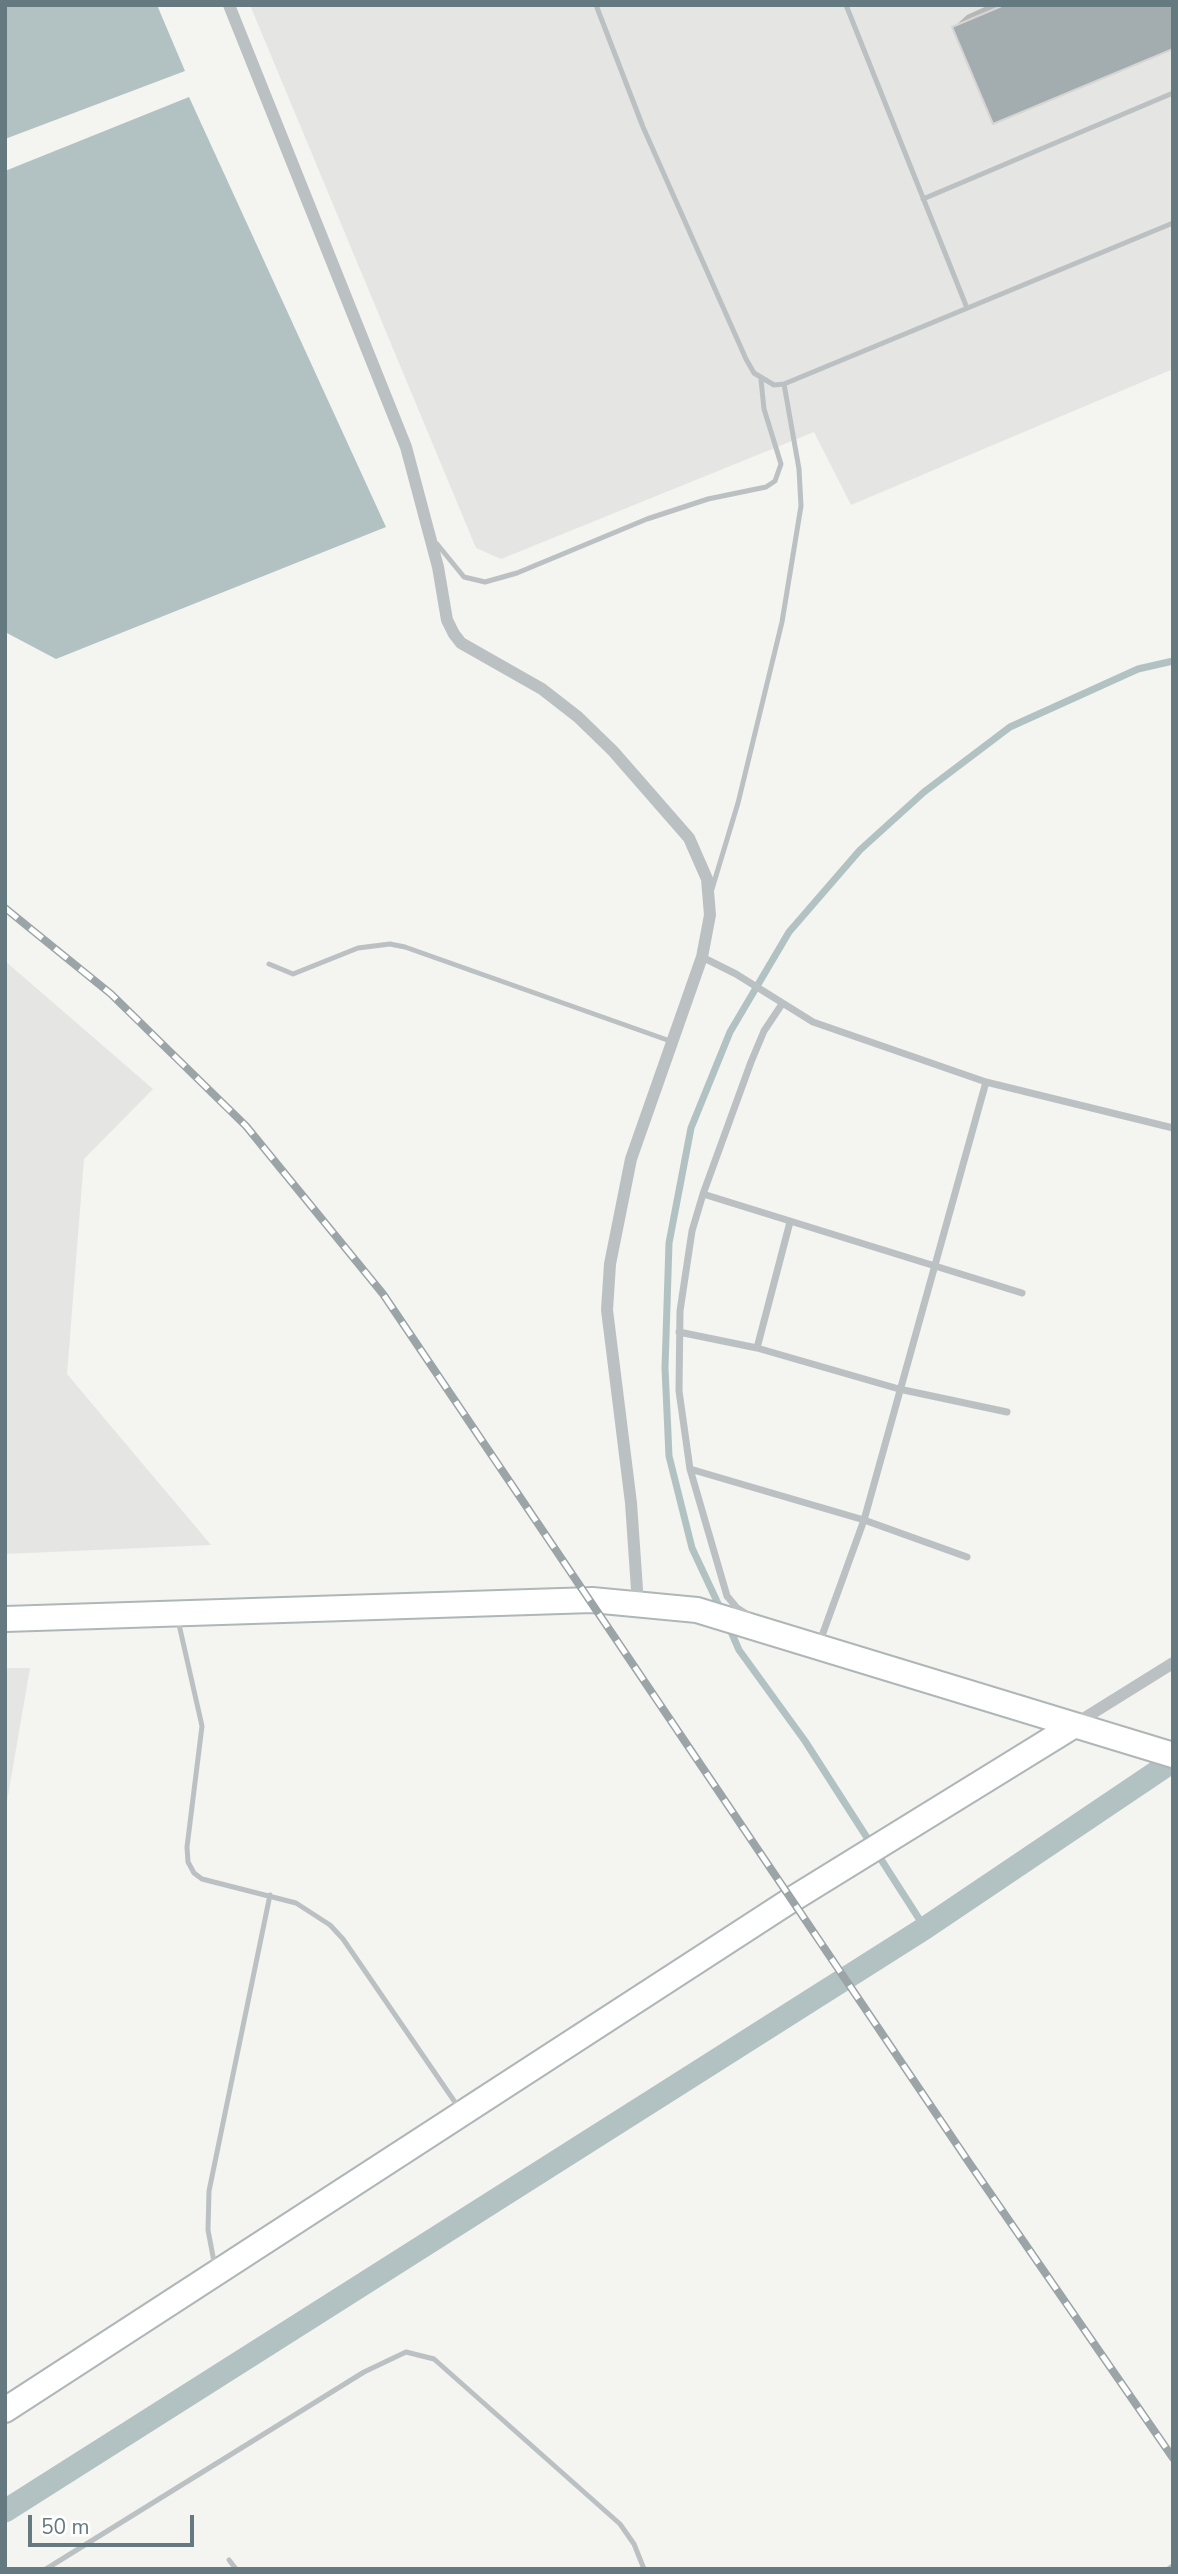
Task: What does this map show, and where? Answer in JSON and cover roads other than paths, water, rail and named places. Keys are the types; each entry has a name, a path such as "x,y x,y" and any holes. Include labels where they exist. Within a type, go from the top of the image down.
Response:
{"main road":[{"path":"5,1619 592,1600 697,1610 1173,1755"},
{"path":"5,2410 836,1872 1073,1726"}],"street":[{"path":"229,5 406,446 430,537 447,620 454,634 461,643 542,689 578,717 613,751 689,838 703,864 710,895 702,957 631,1159 610,1264 607,1310 631,1503 638,1604"},
{"path":"702,957 736,974 768,996 813,1021 986,1082 1173,1128"},
{"path":"779,1633 737,1608 727,1596 690,1469 680,1391 679,1332 687,1260 704,1194 751,1062 764,1031 782,1003"},
{"path":"818,1648 863,1520 986,1082"},
{"path":"704,1194 1023,1293"},
{"path":"757,1348 790,1222"},
{"path":"679,1332 757,1348 899,1389 1007,1412"},
{"path":"690,1469 863,1520 967,1557"},
{"path":"1073,1726 1173,1663"}],"lane":[{"path":"430,537 464,577 485,582 517,573 647,519 708,499 766,487 775,481 781,464 764,409 761,380 746,359 643,127 596,5"},
{"path":"846,5 967,308"},
{"path":"923,199 1173,93"},
{"path":"761,380 784,384 1173,223"},
{"path":"710,895 738,803 782,622 799,518 799,469 784,384"},
{"path":"270,964 293,974 318,967 358,948 390,944 673,1041"},
{"path":"177,1615 202,1726 188,1862 202,1879 271,1895 312,1911 343,1939 463,2114"},
{"path":"217,2273 209,2238 209,2192 271,1895"},
{"path":"46,2569 364,2372 406,2353 434,2358 620,2524 634,2544 644,2569"},
{"path":"229,2560 236,2569"}],"waterway":[{"path":"721,1610 692,1548 669,1456 665,1368 669,1243 691,1128 730,1032 789,932 860,850 924,792 1010,727 1138,669 1173,661"},
{"path":"729,1627 739,1650 805,1741 925,1928"},
{"path":"5,2511 925,1928 1173,1761"}],"railway":[{"path":"5,908 111,994 246,1126 383,1294 970,2164 1173,2458"}]}
